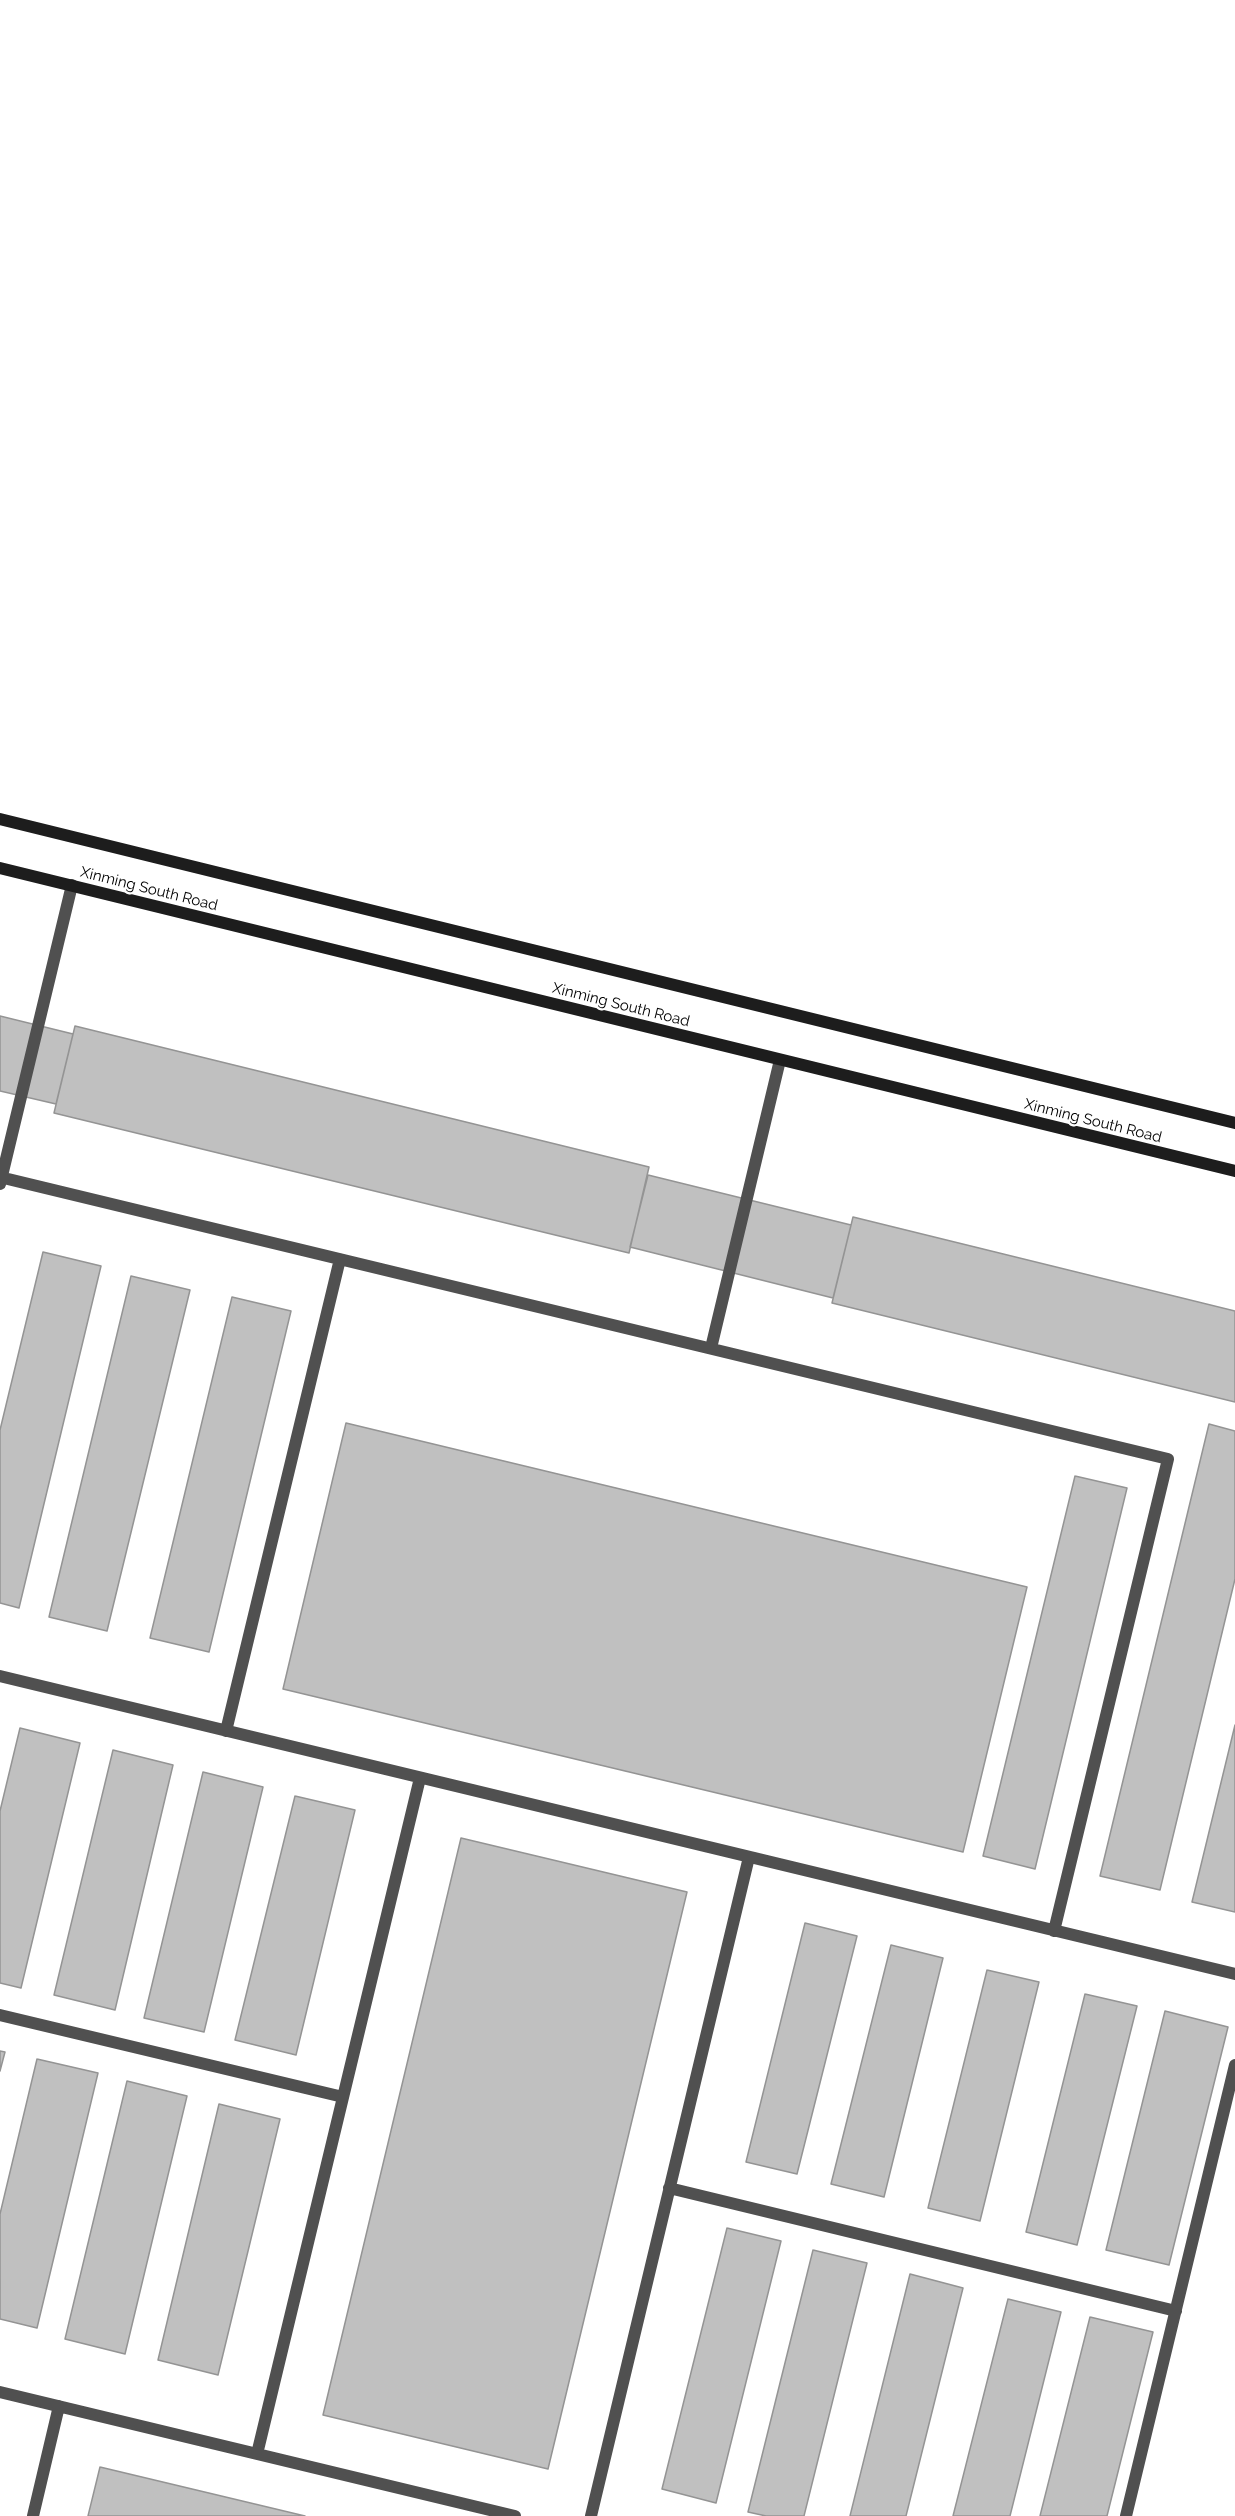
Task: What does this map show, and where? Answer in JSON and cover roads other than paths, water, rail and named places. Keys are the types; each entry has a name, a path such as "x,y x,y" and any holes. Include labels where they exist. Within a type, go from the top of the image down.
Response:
{"main road":[{"path":"0,819 1235,1123"},
{"name":"Xinming South Road","path":"0,868 1235,1171"}],"lane":[{"path":"72,885 1,1180 340,1259 1168,1459 1054,1931"},
{"path":"711,1348 780,1060"},
{"path":"226,1731 340,1259"},
{"path":"0,1676 1235,1974"},
{"path":"257,2454 420,1778"},
{"path":"591,2516 749,1857"},
{"path":"0,2015 343,2097"},
{"path":"1126,2516 1235,2065"},
{"path":"669,2188 1176,2311"},
{"path":"0,2392 515,2516"},
{"path":"33,2516 59,2406"}]}
